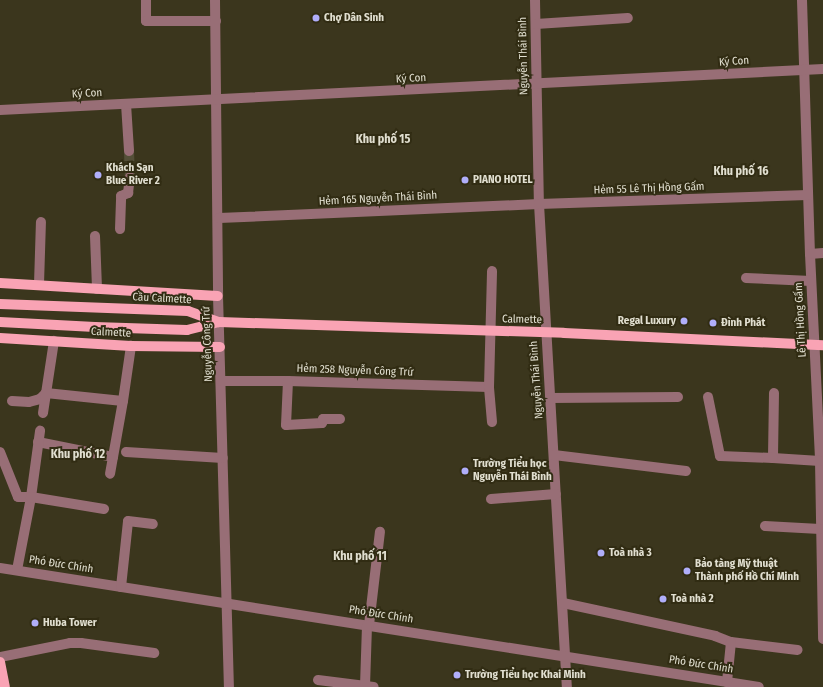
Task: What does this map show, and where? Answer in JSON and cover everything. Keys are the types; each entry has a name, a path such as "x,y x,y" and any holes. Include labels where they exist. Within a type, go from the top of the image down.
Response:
{"main road":[{"path":"0,283 194,293 218,296"},
{"name":"Cầu Calmette","path":"0,304 188,311 220,322"},
{"path":"0,322 187,330 220,322"},
{"name":"Calmette","path":"220,322 819,344"},
{"name":"Calmette","path":"0,338 131,346 220,347"},
{"path":"0,662 5,687"}],"street":[{"path":"146,0 146,21 216,21"},
{"name":"Nguyễn Công Trứ","path":"215,0 219,218 218,296 220,322 229,687"},
{"name":"Nguyễn Thái Bình","path":"535,0 539,204 568,687"},
{"name":"Lê Thị Hồng Gấm","path":"802,0 803,70 811,281 819,344 820,529 823,639"},
{"path":"536,24 628,18"},
{"name":"Ký Con","path":"0,110 823,70"},
{"path":"126,104 129,151"},
{"path":"120,229 121,196 128,193 130,177"},
{"name":"Hẻm 55 Lê Thị Hồng Gấm","path":"539,204 808,195"},
{"name":"Hẻm 165 Nguyễn Thái Bình","path":"219,218 539,204"},
{"path":"39,284 41,222"},
{"path":"95,236 97,289"},
{"path":"810,254 823,253"},
{"path":"492,271 488,387 492,422"},
{"path":"746,278 811,281"},
{"path":"43,413 54,341"},
{"path":"110,474 131,346"},
{"name":"Hẻm 258 Nguyễn Công Trứ","path":"221,381 288,381 488,387"},
{"path":"288,381 286,425 322,423 322,419 340,419"},
{"path":"12,401 29,402 40,399 46,393"},
{"path":"46,393 123,401"},
{"path":"772,458 774,393"},
{"path":"550,398 678,397"},
{"path":"708,397 720,456 820,461"},
{"path":"17,570 31,497 40,431"},
{"path":"38,442 113,457"},
{"path":"0,452 18,497 31,497 104,508"},
{"path":"126,452 223,458"},
{"path":"554,456 686,471"},
{"path":"491,499 556,494"},
{"path":"121,587 128,520 153,524"},
{"path":"765,526 820,529"},
{"path":"318,680 370,686 368,625 380,532"},
{"name":"Phó Đức Chính","path":"0,568 566,655 732,684 759,687"},
{"path":"563,603 714,636 731,642 798,650"},
{"path":"731,642 732,684"},
{"path":"0,657 70,643 154,652"}],"tunnel":[{"path":"129,151 130,177"}],"place":[{"name":"Chợ Dân Sinh","path":"316,18"},
{"name":"Khách Sạn Blue River 2","path":"98,175"},
{"name":"PIANO HOTEL","path":"465,180"},
{"name":"Regal Luxury","path":"684,321"},
{"name":"Đình Phát","path":"713,323"},
{"name":"Trường Tiểu học Nguyễn Thái Bình","path":"465,471"},
{"name":"Toà nhà 3","path":"601,553"},
{"name":"Bảo tàng Mỹ thuật Thành phố Hồ Chí Minh","path":"687,571"},
{"name":"Toà nhà 2","path":"663,599"},
{"name":"Huba Tower","path":"35,623"},
{"name":"Trường Tiểu học Khai Minh","path":"457,675"}],"district":[{"name":"Khu phố 15","path":"383,140"},
{"name":"Khu phố 16","path":"741,172"},
{"name":"Khu phố 12","path":"78,455"},
{"name":"Khu phố 11","path":"360,557"}]}
